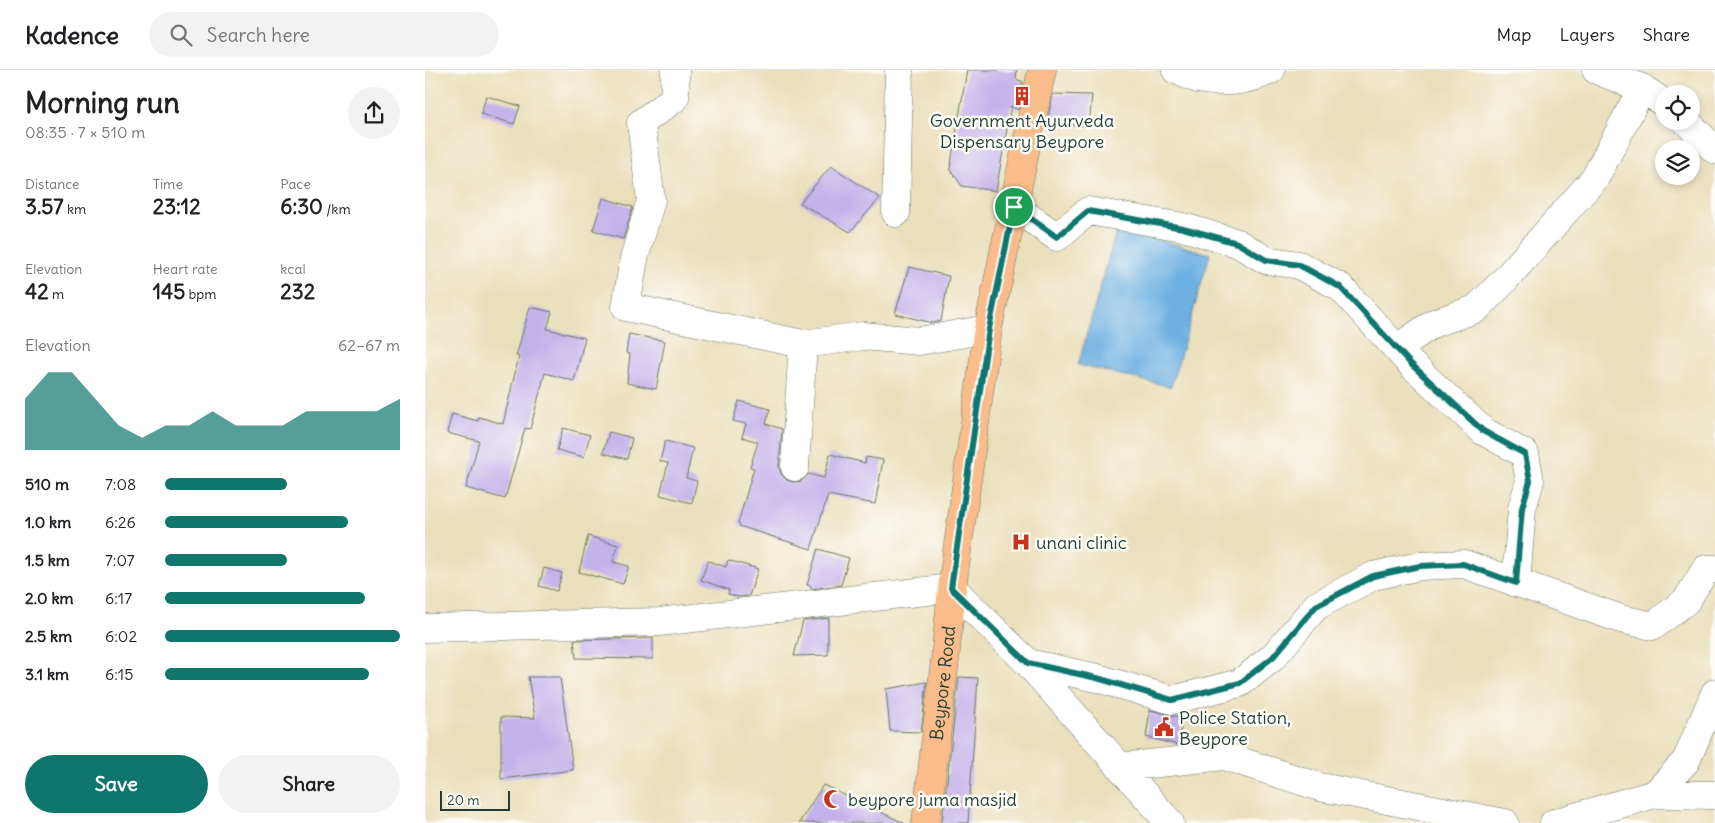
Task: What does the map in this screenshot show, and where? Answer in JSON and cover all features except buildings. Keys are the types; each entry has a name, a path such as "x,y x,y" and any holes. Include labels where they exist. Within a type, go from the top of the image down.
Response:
{"main road":[{"name":"Beypore Road","path":"925,823 945,660 951,588 989,329 1041,70"}],"street":[{"path":"675,70 675,98 641,123 651,200 634,259 626,307 803,344 863,336 919,341 989,329"},
{"path":"896,212 899,70"},
{"path":"1176,70 1197,79 1230,82 1264,74 1271,70"},
{"path":"1397,348 1434,323 1476,309 1502,283 1595,178 1653,90 1596,70"},
{"path":"1696,130 1715,150"},
{"path":"1014,207 1057,237 1088,211 1183,228 1237,243 1266,260 1299,265 1340,287 1424,376 1483,431 1525,454 1530,481 1522,508 1516,583"},
{"path":"795,467 803,344"},
{"path":"1028,663 1097,678 1172,700 1240,683 1273,657 1316,606 1373,576 1420,566 1463,564 1621,619 1653,626 1686,601 1706,569 1715,569"},
{"path":"425,628 659,622 951,588 1028,663 1170,823"},
{"path":"1655,794 1686,761 1715,693"},
{"path":"1121,767 1224,756 1320,787 1505,823"},
{"path":"1554,823 1655,794 1715,795"}],"water":[{"path":"1117,228 1210,254 1171,387 1078,365"}],"place":[{"name":"Government Ayurveda Dispensary Beypore","path":"1022,96"},
{"name":"unani clinic","path":"1021,542"},
{"name":"Police Station, Beypore","path":"1164,727"},
{"name":"beypore juma masjid","path":"833,799"}],"route":[{"path":"1014,207 1057,237 1088,211 1183,228 1237,243 1266,260 1299,265 1340,287 1411,364 1483,431 1525,454 1530,481 1522,508 1516,583 1463,564 1420,566 1373,576 1316,606 1273,657 1240,683 1172,700 1097,678 1028,663 951,588 989,329 1014,207"}]}
